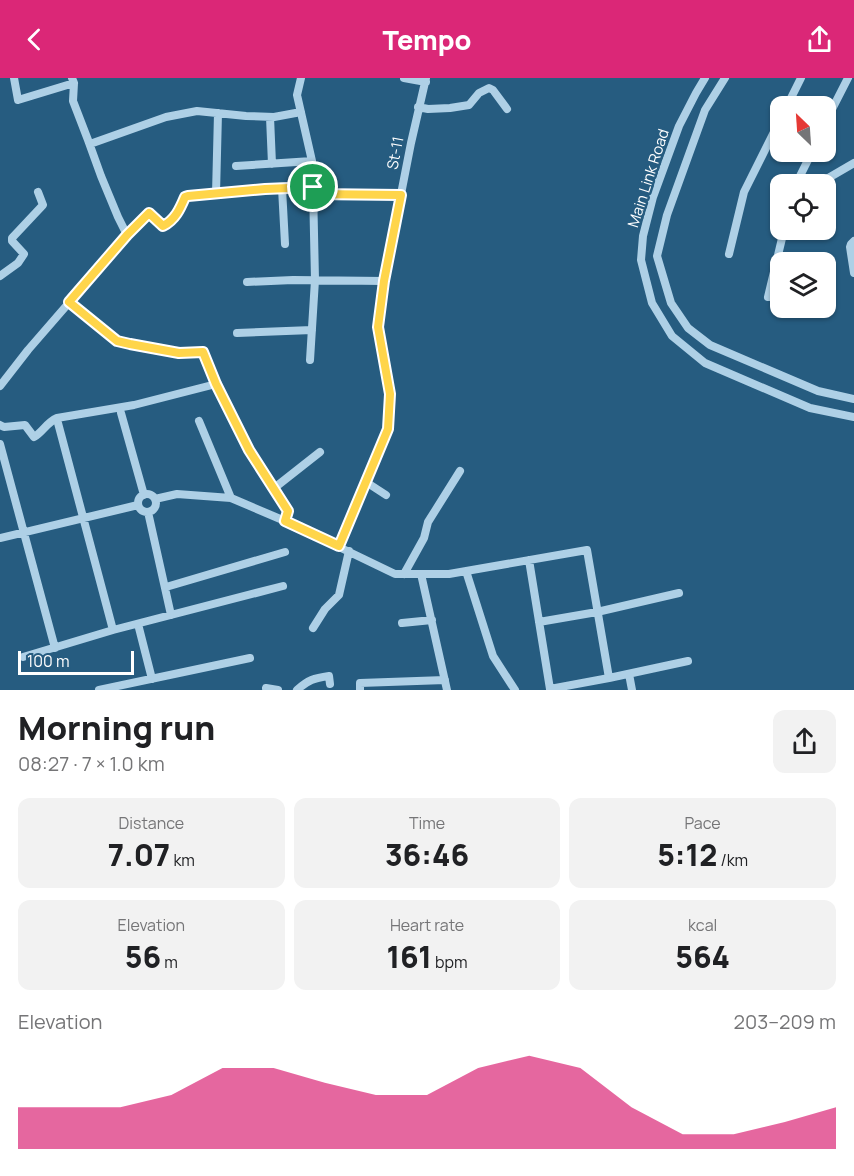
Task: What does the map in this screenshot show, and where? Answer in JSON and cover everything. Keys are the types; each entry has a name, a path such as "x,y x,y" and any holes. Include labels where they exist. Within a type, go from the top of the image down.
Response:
{"street":[{"path":"14,78 18,100 73,81 73,101 101,176 128,235"},
{"path":"301,78 297,94 312,161 313,190 315,280 310,360"},
{"path":"404,78 426,80"},
{"name":"Main Link Road","path":"705,78 679,126 653,197 643,236 641,260 652,303 672,336 705,363 810,408 854,417"},
{"name":"Main Link Road","path":"725,78 705,110 667,215 657,256 671,303 688,328 710,345 818,391 854,399"},
{"path":"792,96 801,78"},
{"path":"836,101 848,78"},
{"name":"St-11","path":"339,546 388,429 390,394 378,327 384,281 418,107 426,80"},
{"path":"418,107 428,109 469,105 478,93 489,88 507,109"},
{"path":"90,144 166,117 197,111 270,117 301,111"},
{"path":"216,194 218,113"},
{"path":"270,117 272,164"},
{"path":"729,254 744,192 770,140"},
{"path":"236,166 312,161"},
{"path":"835,174 854,163"},
{"path":"0,386 69,302 149,213 166,226 176,216 185,197 188,196 282,188 401,195"},
{"path":"282,188 285,244"},
{"path":"0,276 18,263 24,254 12,238 43,205 38,192"},
{"path":"768,297 782,240"},
{"path":"854,241 850,247 854,273"},
{"path":"247,282 384,281"},
{"path":"69,302 117,341 179,353 203,352 216,384 249,450 288,511 285,521"},
{"path":"237,333 312,330"},
{"path":"0,425 4,427 25,425 34,437 44,429 49,421 57,418 140,403 216,384"},
{"path":"121,413 144,495"},
{"path":"199,420 231,498"},
{"path":"58,423 113,630"},
{"path":"0,444 55,648"},
{"path":"273,489 320,452"},
{"path":"404,574 424,538 428,522 460,471"},
{"path":"366,482 386,495"},
{"path":"155,499 155,508 148,512 142,511 138,505 139,499 144,495 155,499 177,494 231,498 350,551 395,574 449,574 586,550 609,678"},
{"path":"0,538 138,505"},
{"path":"148,512 171,615"},
{"path":"313,628 325,609 339,595 350,551"},
{"path":"166,587 285,552"},
{"path":"529,560 550,689 688,661"},
{"path":"466,571 493,656 515,690"},
{"path":"421,574 447,690"},
{"path":"22,657 113,630 283,586"},
{"path":"539,622 597,612 680,593"},
{"path":"402,623 432,620"},
{"path":"138,624 153,679"},
{"path":"99,690 119,688 250,658"},
{"path":"629,674 632,690"},
{"path":"332,687 333,675"},
{"path":"297,690 307,681 329,676 332,687"},
{"path":"360,690 360,683 445,680"},
{"path":"266,688 278,690"}],"route":[{"path":"313,187 313,194 401,195 384,281 378,327 390,394 388,429 339,546 285,521 288,511 249,450 216,384 203,352 179,353 117,341 69,302 146,214 152,214 163,226 166,226 176,216 185,197 188,196 313,187"}]}
